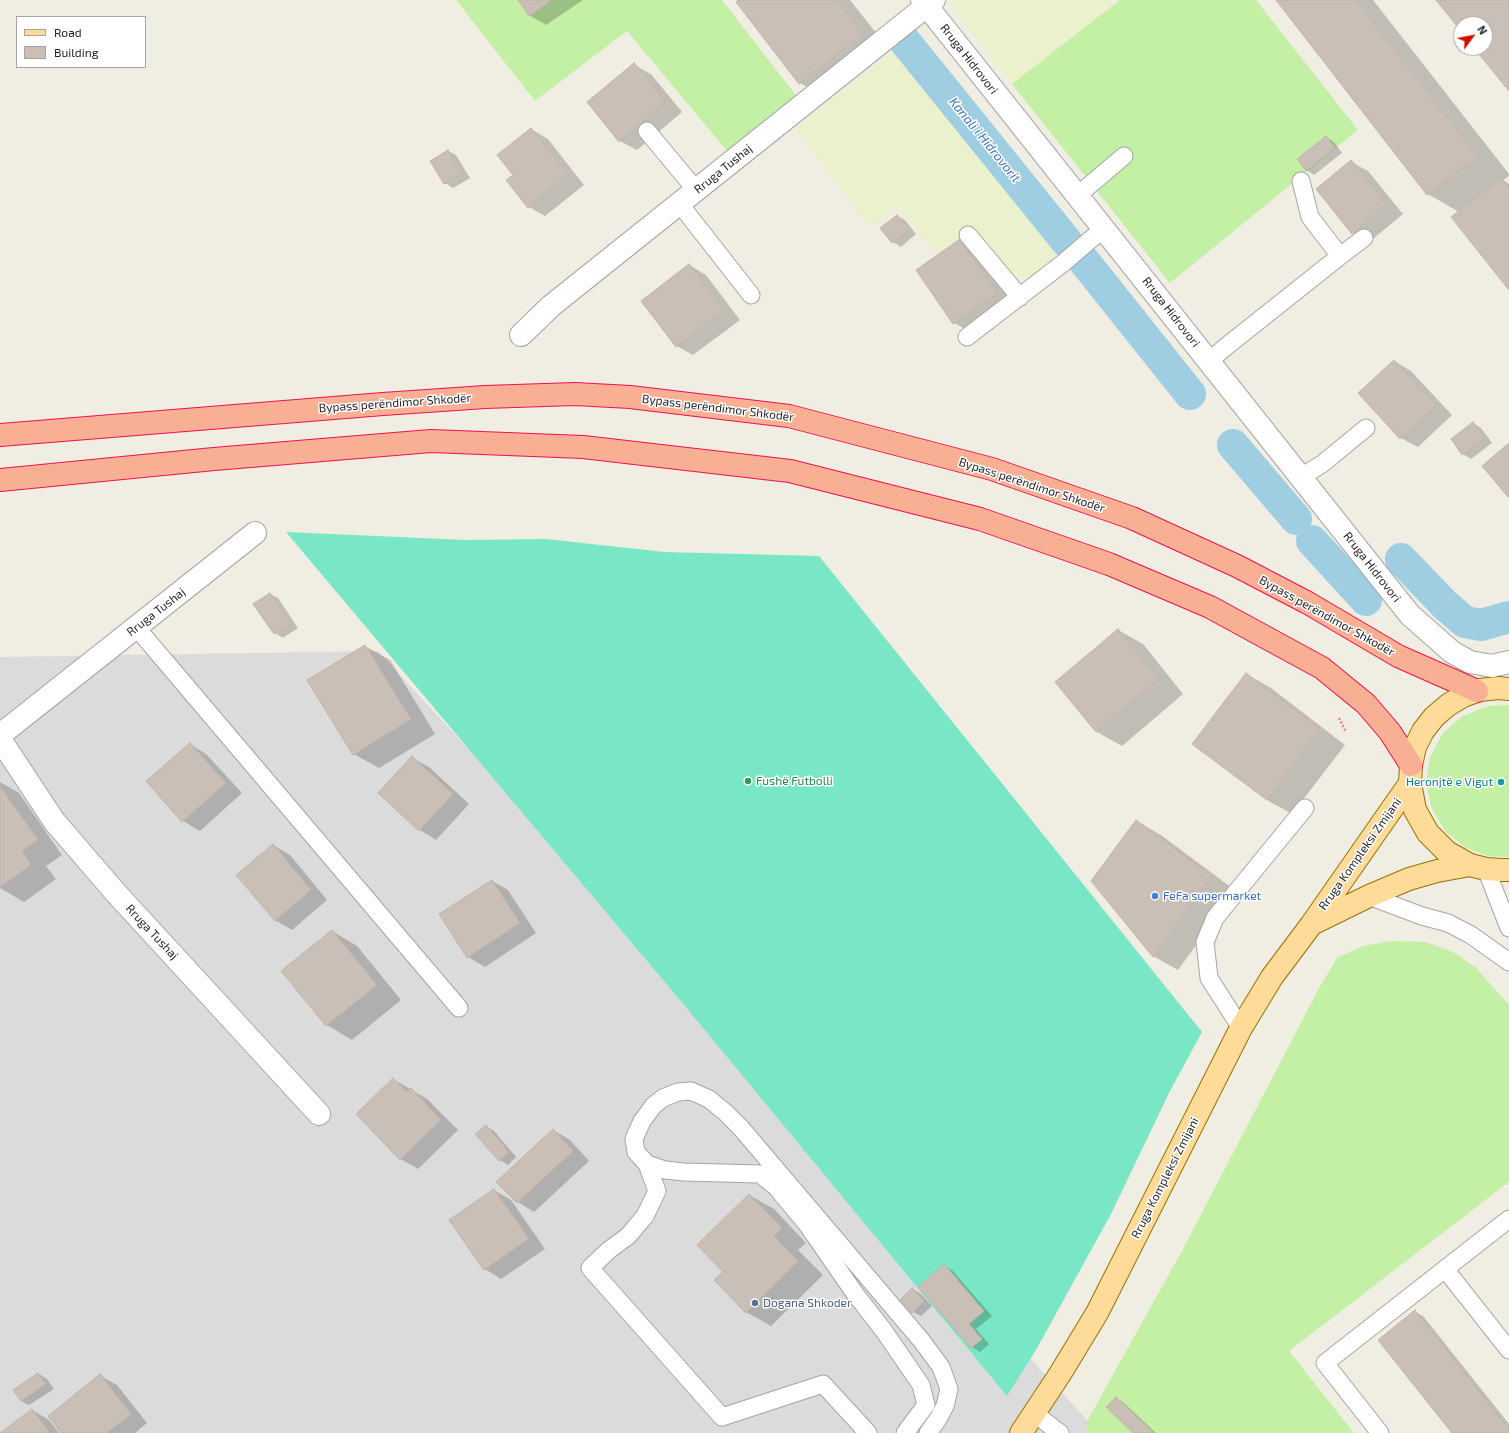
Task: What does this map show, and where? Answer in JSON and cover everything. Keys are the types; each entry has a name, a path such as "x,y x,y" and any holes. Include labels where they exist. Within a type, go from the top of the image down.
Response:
{"highway":[{"name":"Bypass perëndimor Shkodër","path":"0,435 391,403 485,397 575,394 630,397 788,416 992,469 1132,518 1237,566 1308,603 1398,656 1495,687"},
{"path":"0,480 221,459 431,442 583,447 790,471 980,519 1108,564 1210,607 1322,668 1366,704 1390,732 1410,774"}],"main road":[{"path":"1495,687 1463,696 1448,705 1434,717 1423,731 1415,747 1410,774 1415,810 1428,833 1447,852 1478,867 1509,870"},
{"name":"Rruga Kompleksi Zmijani","path":"1021,1433 1035,1414 1097,1313 1241,1028 1272,977 1311,925 1410,774"},
{"name":"Rruga Kompleksi Zmijani","path":"1311,925 1369,896 1409,879 1437,871 1478,867"}],"street":[{"name":"Rruga Hidrovori","path":"928,2 1078,195 1403,606 1420,624 1452,652 1470,662 1492,666 1509,662"},
{"name":"Rruga Tushaj","path":"521,335 551,306 928,2"},
{"name":"Rruga Tushaj","path":"0,735 255,533"},
{"name":"Rruga Hidrovori","path":"1420,624 1440,654 1495,687"},
{"name":"Rruga Tushaj","path":"0,739 54,821 115,892 319,1114"}],"lane":[{"path":"647,131 751,296"},
{"path":"1078,195 1124,156"},
{"path":"1301,181 1310,218 1340,256"},
{"path":"967,337 1062,264 1104,228"},
{"path":"968,236 1020,297"},
{"path":"1210,361 1222,349 1364,238"},
{"path":"1301,477 1322,464 1366,428"},
{"path":"136,627 459,1008"},
{"path":"1241,1028 1209,978 1205,942 1215,918 1305,808"},
{"path":"1478,867 1509,928"},
{"path":"1369,896 1422,916 1448,923 1471,935 1509,962"},
{"path":"868,1433 823,1384 722,1417 590,1268 609,1250 628,1236 645,1216 658,1192 647,1164 636,1152 634,1139 642,1121 654,1105 663,1098 678,1092 691,1091 709,1099 726,1113 746,1134 921,1340 941,1367 949,1389 945,1406 928,1433"},
{"path":"647,1164 665,1170 684,1172 760,1174 776,1187 806,1223 921,1385 926,1405 905,1433"},
{"path":"1380,1433 1325,1363 1509,1219"},
{"path":"1445,1269 1509,1350"},
{"path":"1035,1414 1060,1433"}],"path":[{"path":"1337,715 1346,732"}],"shaded area":[{"path":"378,651 1099,1433 0,1433 0,657"}],"green space":[{"path":"456,0 722,0 798,98 728,152 627,31 535,101"},
{"path":"956,0 1109,0 1113,5 1012,84 950,5"},
{"path":"1120,0 1256,0 1358,130 1170,283 1012,84"},
{"path":"894,51 1056,255 1030,277 1013,275 972,228 936,254 896,205 870,228 796,128"},
{"name":"Fushë Futbolli","path":"286,532 466,540 546,539 664,552 819,556 1202,1032 1170,1091 1111,1214 1036,1350 1007,1396 685,1006"},
{"path":"1509,705 1509,857 1487,856 1465,847 1446,832 1432,809 1426,783 1430,757 1443,733 1463,716 1488,706"},
{"path":"1392,941 1425,942 1453,952 1476,968 1509,1005 1509,1182 1289,1351 1354,1433 1087,1433 1089,1429 1085,1425 1183,1249 1318,990 1337,958 1363,946"}],"building":[{"path":"518,0 552,0 529,16"},
{"path":"739,0 837,0 863,34 799,84 736,2"},
{"path":"1276,0 1356,0 1478,156 1427,195"},
{"path":"1436,0 1509,0 1509,91 1481,56 1493,56 1493,16 1453,16 1453,21"},
{"path":"634,63 666,102 619,142 587,102"},
{"path":"531,128 568,175 528,208 506,180 513,175 497,155"},
{"path":"1326,136 1335,148 1306,171 1297,159"},
{"path":"448,150 462,173 444,184 430,161"},
{"path":"1351,160 1387,204 1352,234 1316,189"},
{"path":"1501,178 1509,188 1509,290 1451,217"},
{"path":"897,215 909,229 892,243 880,228"},
{"path":"960,239 997,294 953,324 916,270"},
{"path":"689,264 724,310 676,347 641,301"},
{"path":"1394,360 1436,405 1400,439 1358,393"},
{"path":"1473,422 1485,438 1462,455 1451,439"},
{"path":"1509,443 1509,496 1508,497 1482,466"},
{"path":"270,593 291,623 274,634 253,604"},
{"path":"1118,629 1159,679 1096,732 1055,682"},
{"path":"365,645 411,719 353,755 307,680"},
{"path":"1246,673 1320,729 1267,800 1192,744"},
{"path":"190,743 226,783 182,822 146,781"},
{"path":"412,756 453,794 419,831 378,793"},
{"path":"0,786 38,840 22,851 31,865 0,887"},
{"path":"1136,820 1212,876 1153,957 1091,881"},
{"path":"273,844 311,890 275,921 236,875"},
{"path":"492,880 520,923 467,958 439,914"},
{"path":"332,930 377,985 326,1026 281,971"},
{"path":"393,1078 407,1092 411,1088 441,1120 400,1160 356,1114"},
{"path":"486,1125 509,1152 499,1161 475,1134"},
{"path":"553,1129 573,1151 517,1203 496,1182"},
{"path":"494,1189 529,1239 484,1270 449,1220"},
{"path":"749,1194 782,1228 774,1236 798,1261 746,1313 714,1280 723,1272 697,1245"},
{"path":"944,1264 984,1311 969,1324 982,1339 971,1348 918,1287"},
{"path":"912,1288 924,1301 912,1313 900,1300"},
{"path":"1415,1310 1509,1429 1509,1433 1452,1433 1378,1340"},
{"path":"38,1373 46,1384 21,1401 13,1390"},
{"path":"100,1374 131,1414 107,1433 61,1433 48,1416"},
{"path":"1116,1397 1154,1433 1133,1433 1106,1407"},
{"path":"32,1409 50,1433 0,1433"}],"waterway":[{"name":"Kanali i Hidrovorit","path":"903,39 1067,242"},
{"name":"Kanali i Hidrovorit","path":"1084,261 1190,394"},
{"name":"Kanali i Hidrovorit","path":"1233,445 1296,519"},
{"name":"Kanali i Hidrovorit","path":"1312,541 1366,600"},
{"name":"Kanali i Hidrovorit","path":"1401,559 1445,605 1465,622 1481,625 1509,617"}],"place":[{"name":"Fushë Futbolli","path":"748,781"},
{"name":"Heronjtë e Vigut","path":"1501,782"},
{"name":"FeFa supermarket","path":"1155,896"},
{"name":"Dogana Shkoder","path":"755,1303"}]}
